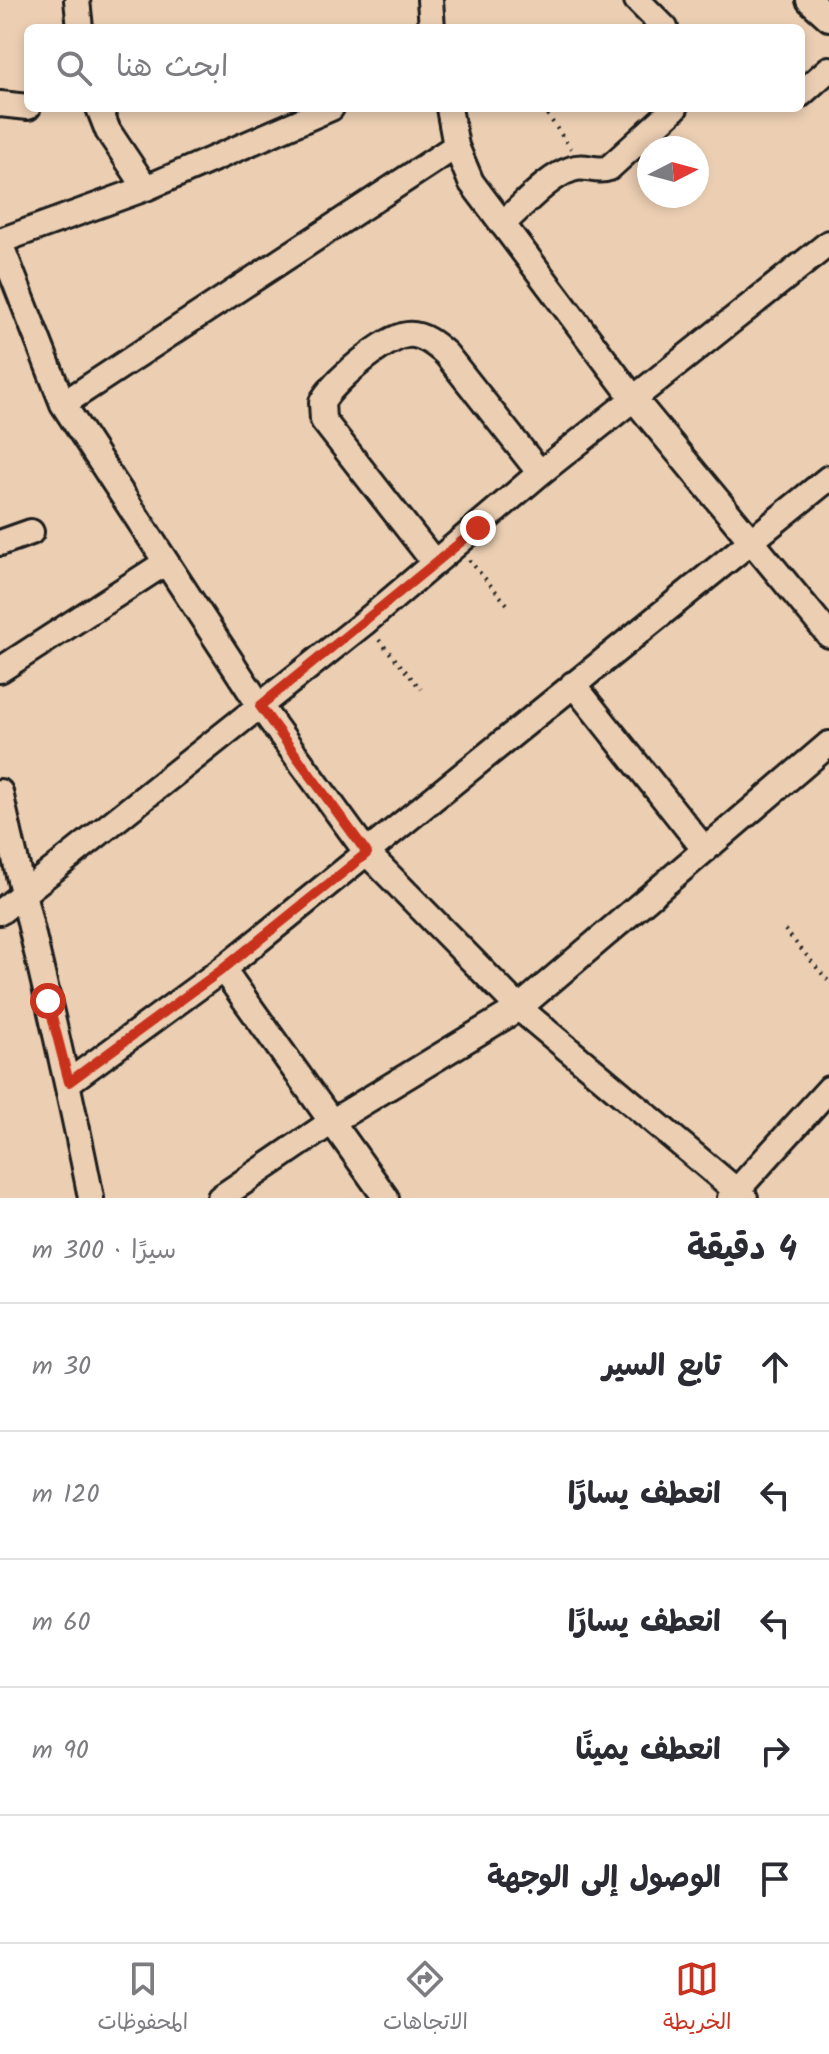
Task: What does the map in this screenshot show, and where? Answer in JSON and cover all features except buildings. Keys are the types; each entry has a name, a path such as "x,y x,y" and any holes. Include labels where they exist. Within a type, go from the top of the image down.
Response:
{"street":[{"path":"77,0 80,24"},
{"path":"430,0 432,24"},
{"path":"637,0 661,24"},
{"path":"809,0 829,18"},
{"path":"805,90 829,69"},
{"path":"0,104 24,107"},
{"path":"101,112 108,131 146,188"},
{"path":"322,112 146,188 0,242 63,404 260,706 367,853 519,1008 737,1196 829,1089"},
{"path":"450,112 456,146 471,182 634,399 829,635"},
{"path":"502,224 561,174 584,167 601,171 609,168 671,112"},
{"path":"63,404 456,146"},
{"path":"0,912 20,893 364,623 540,473 829,243"},
{"path":"434,562 323,420 322,402 345,376 388,342 406,335 432,342 446,354 540,473"},
{"path":"69,1082 223,969 829,478"},
{"path":"0,543 31,532"},
{"path":"0,670 165,563"},
{"path":"573,684 705,850"},
{"path":"235,1194 333,1121 519,1008 829,744"},
{"path":"0,792 20,893 69,1082 91,1198"},
{"path":"223,969 386,1198"}],"path":[{"path":"546,112 584,167"},
{"path":"457,546 507,604"},
{"path":"364,623 421,689"},
{"path":"785,930 829,982"}],"route":[{"path":"48,1001 69,1082 223,969 367,853 260,706 478,528"}]}
